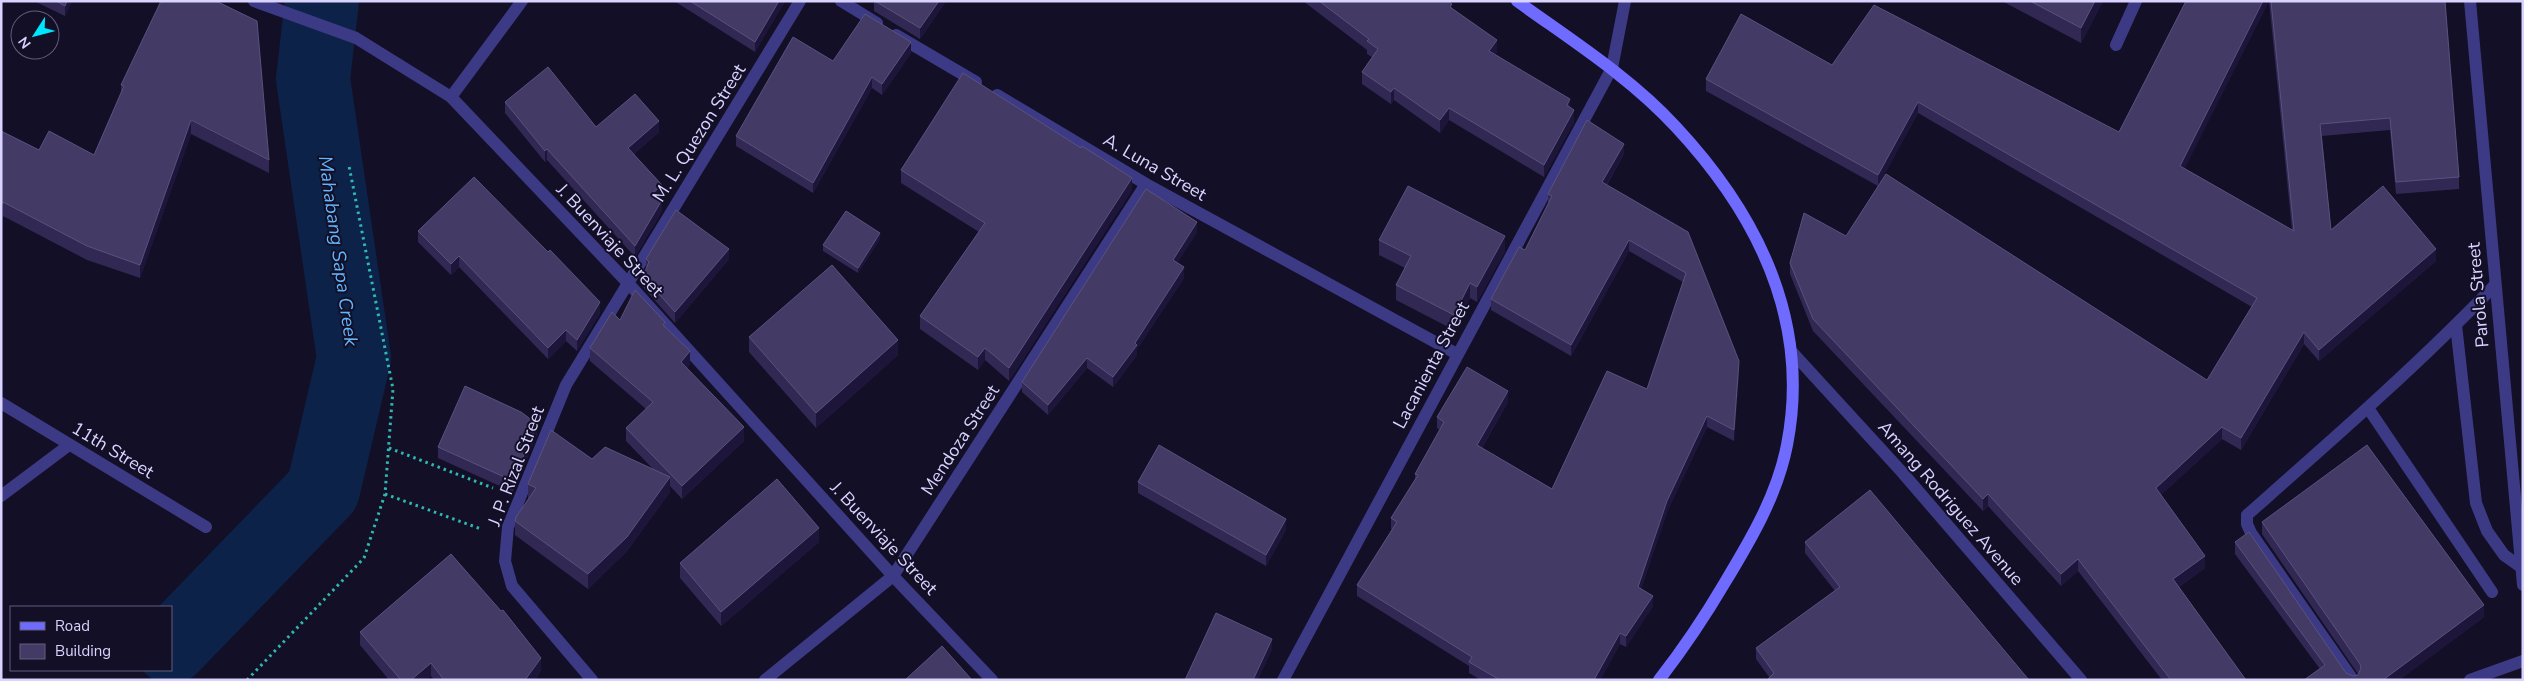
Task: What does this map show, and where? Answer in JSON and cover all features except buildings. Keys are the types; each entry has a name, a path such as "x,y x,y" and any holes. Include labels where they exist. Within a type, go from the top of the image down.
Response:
{"main road":[{"path":"1517,1 1612,68 1675,126 1739,206 1773,275 1786,315 1792,352 1792,408 1786,447 1772,493 1754,536 1688,643 1659,680"}],"street":[{"name":"J. Buenviaje Street","path":"254,1 356,38 451,97 628,283 893,576 992,680"},
{"path":"451,97 522,1"},
{"name":"M. L. Quezon Street","path":"628,283 800,1"},
{"name":"A. Luna Street","path":"841,1 1146,184 1457,354"},
{"name":"Lacanienta Street","path":"1283,680 1612,68 1625,1"},
{"path":"2116,45 2136,1"},
{"name":"Parola Street","path":"2470,1 2523,585"},
{"name":"Mendoza Street","path":"765,680 893,576 1146,184"},
{"name":"J. P. Rizal Street","path":"592,680 512,586 505,561 508,527 566,385 628,283"},
{"path":"2353,680 2251,533 2247,524 2247,515 2368,408 2456,325 2495,285"},
{"path":"2456,325 2476,503 2487,531 2504,555 2521,567"},
{"name":"Amang Rodriguez Avenue","path":"1792,352 1901,471 2081,680"},
{"name":"11th Street","path":"1,403 206,527"},
{"path":"2368,408 2492,592"},
{"path":"1,496 70,445"},
{"path":"2470,680 2523,661"}],"path":[{"path":"247,680 364,558 385,494 393,389 349,166"},
{"path":"389,448 519,498"},
{"path":"385,494 507,539"}],"waterway":[{"name":"Mahabang Sapa Creek","path":"172,646 323,490 354,358 313,79 322,1"}]}
